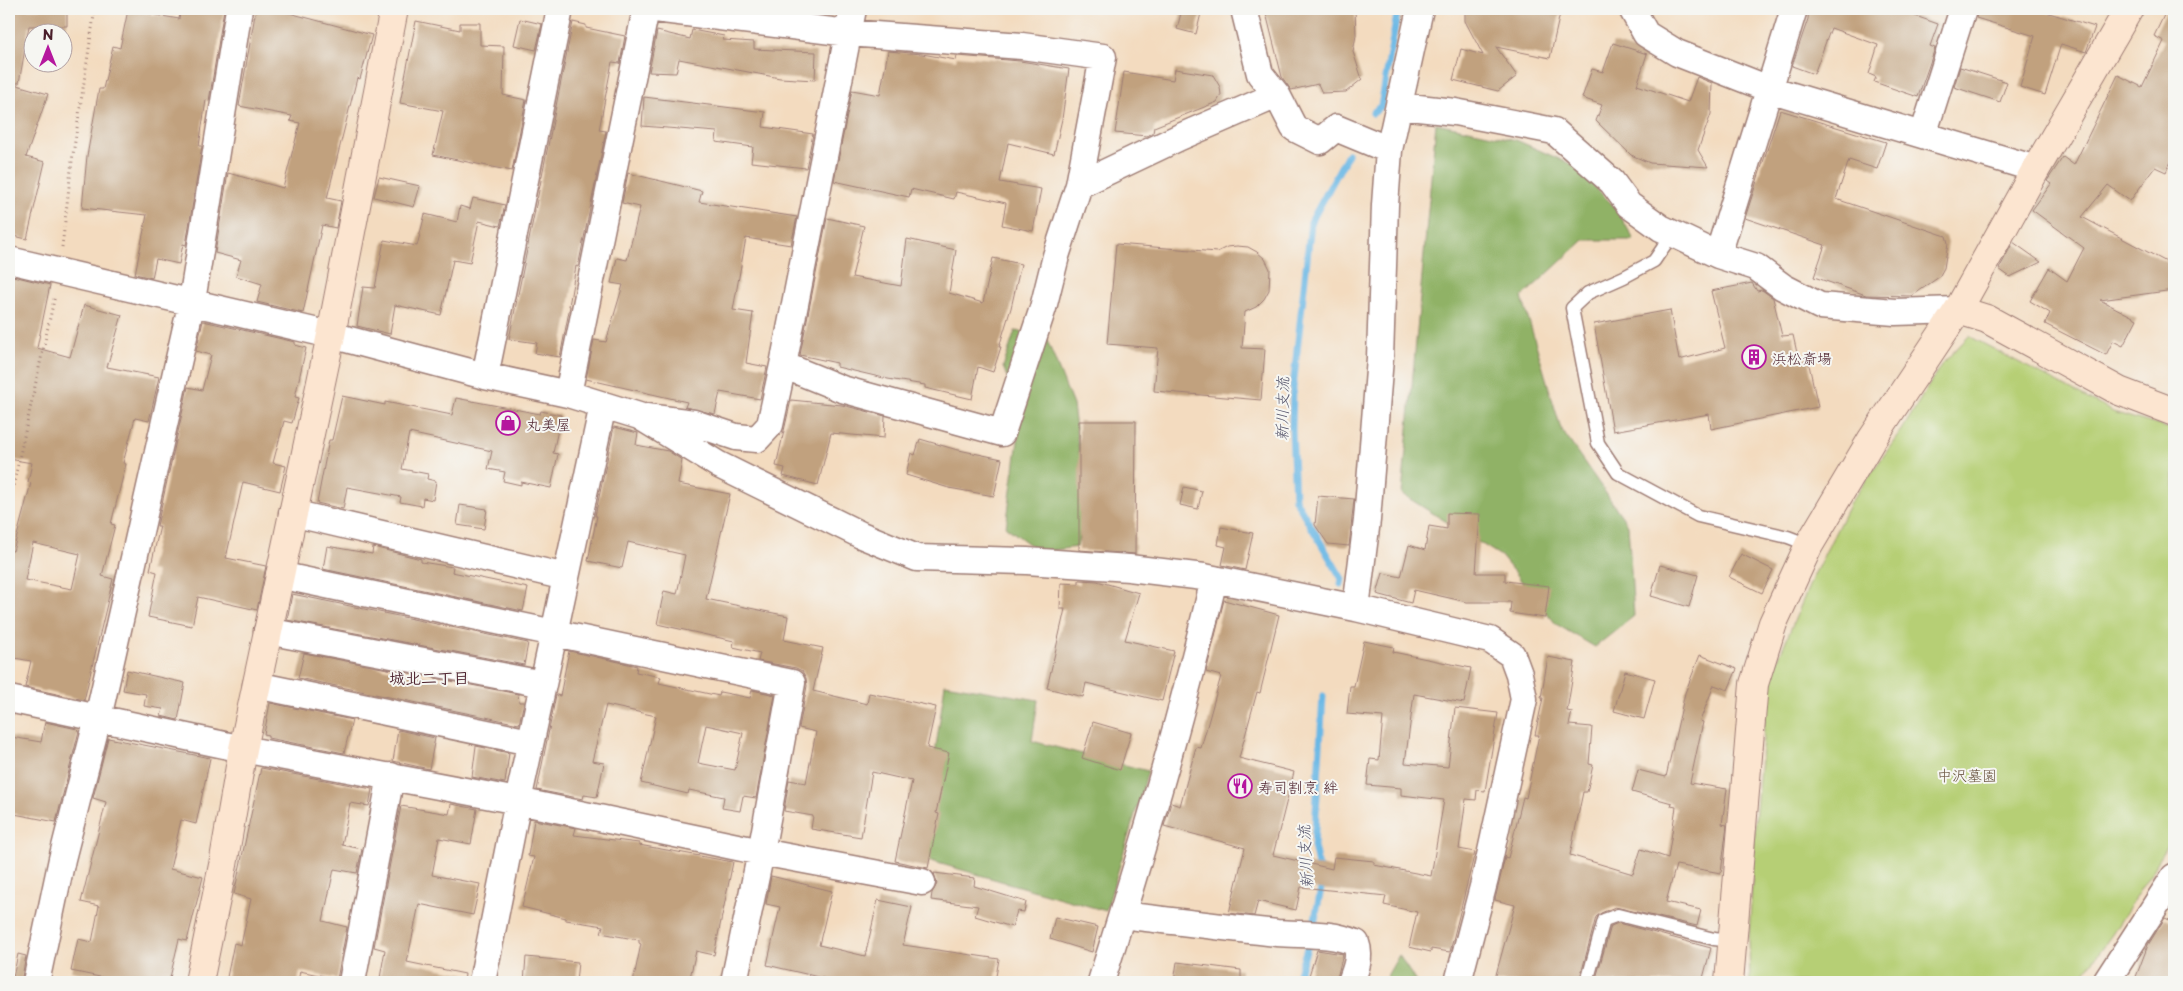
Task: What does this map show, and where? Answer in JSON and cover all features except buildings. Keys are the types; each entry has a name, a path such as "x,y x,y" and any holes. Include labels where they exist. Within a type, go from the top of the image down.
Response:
{"street":[{"path":"36,982 62,859 98,718 192,301 239,9"},
{"path":"199,982 243,749 331,335 394,9"},
{"path":"485,376 560,9"},
{"path":"568,394 646,9"},
{"path":"655,9 850,21 1103,57 1079,185 1056,256 1043,308 1002,433 842,389 783,366"},
{"path":"1244,9 1260,74 1277,95 1294,128 1320,142 1336,128 1389,150"},
{"path":"1356,608 1366,520 1380,358 1385,205 1389,150 1420,9"},
{"path":"1632,9 1646,34 1677,53 1769,89 2036,170"},
{"path":"1718,255 1794,9"},
{"path":"1922,135 1963,9"},
{"path":"1729,982 1754,684 1773,623 1809,545 1872,439 1958,310 2129,9"},
{"path":"9,260 192,301 331,335 485,376 568,394 639,416 694,422 736,437 757,439 770,425 850,21"},
{"path":"1079,185 1180,137 1277,95"},
{"path":"1400,106 1455,112 1554,131 1612,182 1629,205 1673,234 1718,255 1756,267 1782,288 1820,306 1895,312 1958,310 1987,319 2119,391 2174,412"},
{"path":"482,982 530,742 603,405"},
{"path":"639,416 719,465 861,535 917,558 1026,561 1129,568 1214,579 1356,608 1490,640 1512,655 1519,674 1524,699 1486,879 1458,982"},
{"path":"292,512 566,577"},
{"path":"279,575 792,682 761,852 734,982"},
{"path":"1101,982 1191,676 1214,579"},
{"path":"267,631 543,684"},
{"path":"256,685 530,742"},
{"path":"9,700 243,749 518,800 761,852 922,882"},
{"path":"352,982 391,776"},
{"path":"2106,982 2170,891"},
{"path":"1122,915 1219,927 1310,933 1344,938 1356,943 1358,950 1358,965 1352,982"}],"lane":[{"path":"1673,234 1654,261 1588,293 1572,308 1598,443 1618,473 1698,516 1788,537 1809,545"},
{"path":"1587,982 1604,920 1618,915 1714,939 1732,941"}],"green space":[{"path":"1436,123 1516,140 1573,165 1616,208 1634,240 1584,240 1522,297 1561,429 1628,525 1634,616 1595,647 1556,624 1501,556 1402,494"},
{"path":"1015,331 1045,335 1073,405 1085,499 1077,547 1040,552 1006,527 1019,433 1019,405 1003,367"},
{"name":"中沢墓園","path":"1969,336 2113,412 2174,430 2174,836 2113,933 2078,982 1750,982 1749,939 1756,809 1766,709 1773,671 1812,579 1850,503 1902,430 1941,365"},
{"path":"945,684 1038,700 1032,741 1148,771 1106,911 920,858"},
{"path":"1399,955 1416,982 1386,982 1387,976"}],"waterway":[{"path":"1373,113 1381,106 1398,9"},
{"name":"新川支流","path":"1341,584 1342,579 1295,499 1292,429 1293,388 1311,222 1348,154"},
{"name":"新川支流","path":"1313,929 1322,884 1314,846 1323,696"},
{"name":"新川支流","path":"1296,982 1310,939"}],"place":[{"name":"浜松斎場","path":"1754,357"},
{"name":"丸美屋","path":"508,423"},
{"name":"寿司割烹 絆","path":"1240,786"}],"district":[{"name":"城北二丁目","path":"429,677"}]}
